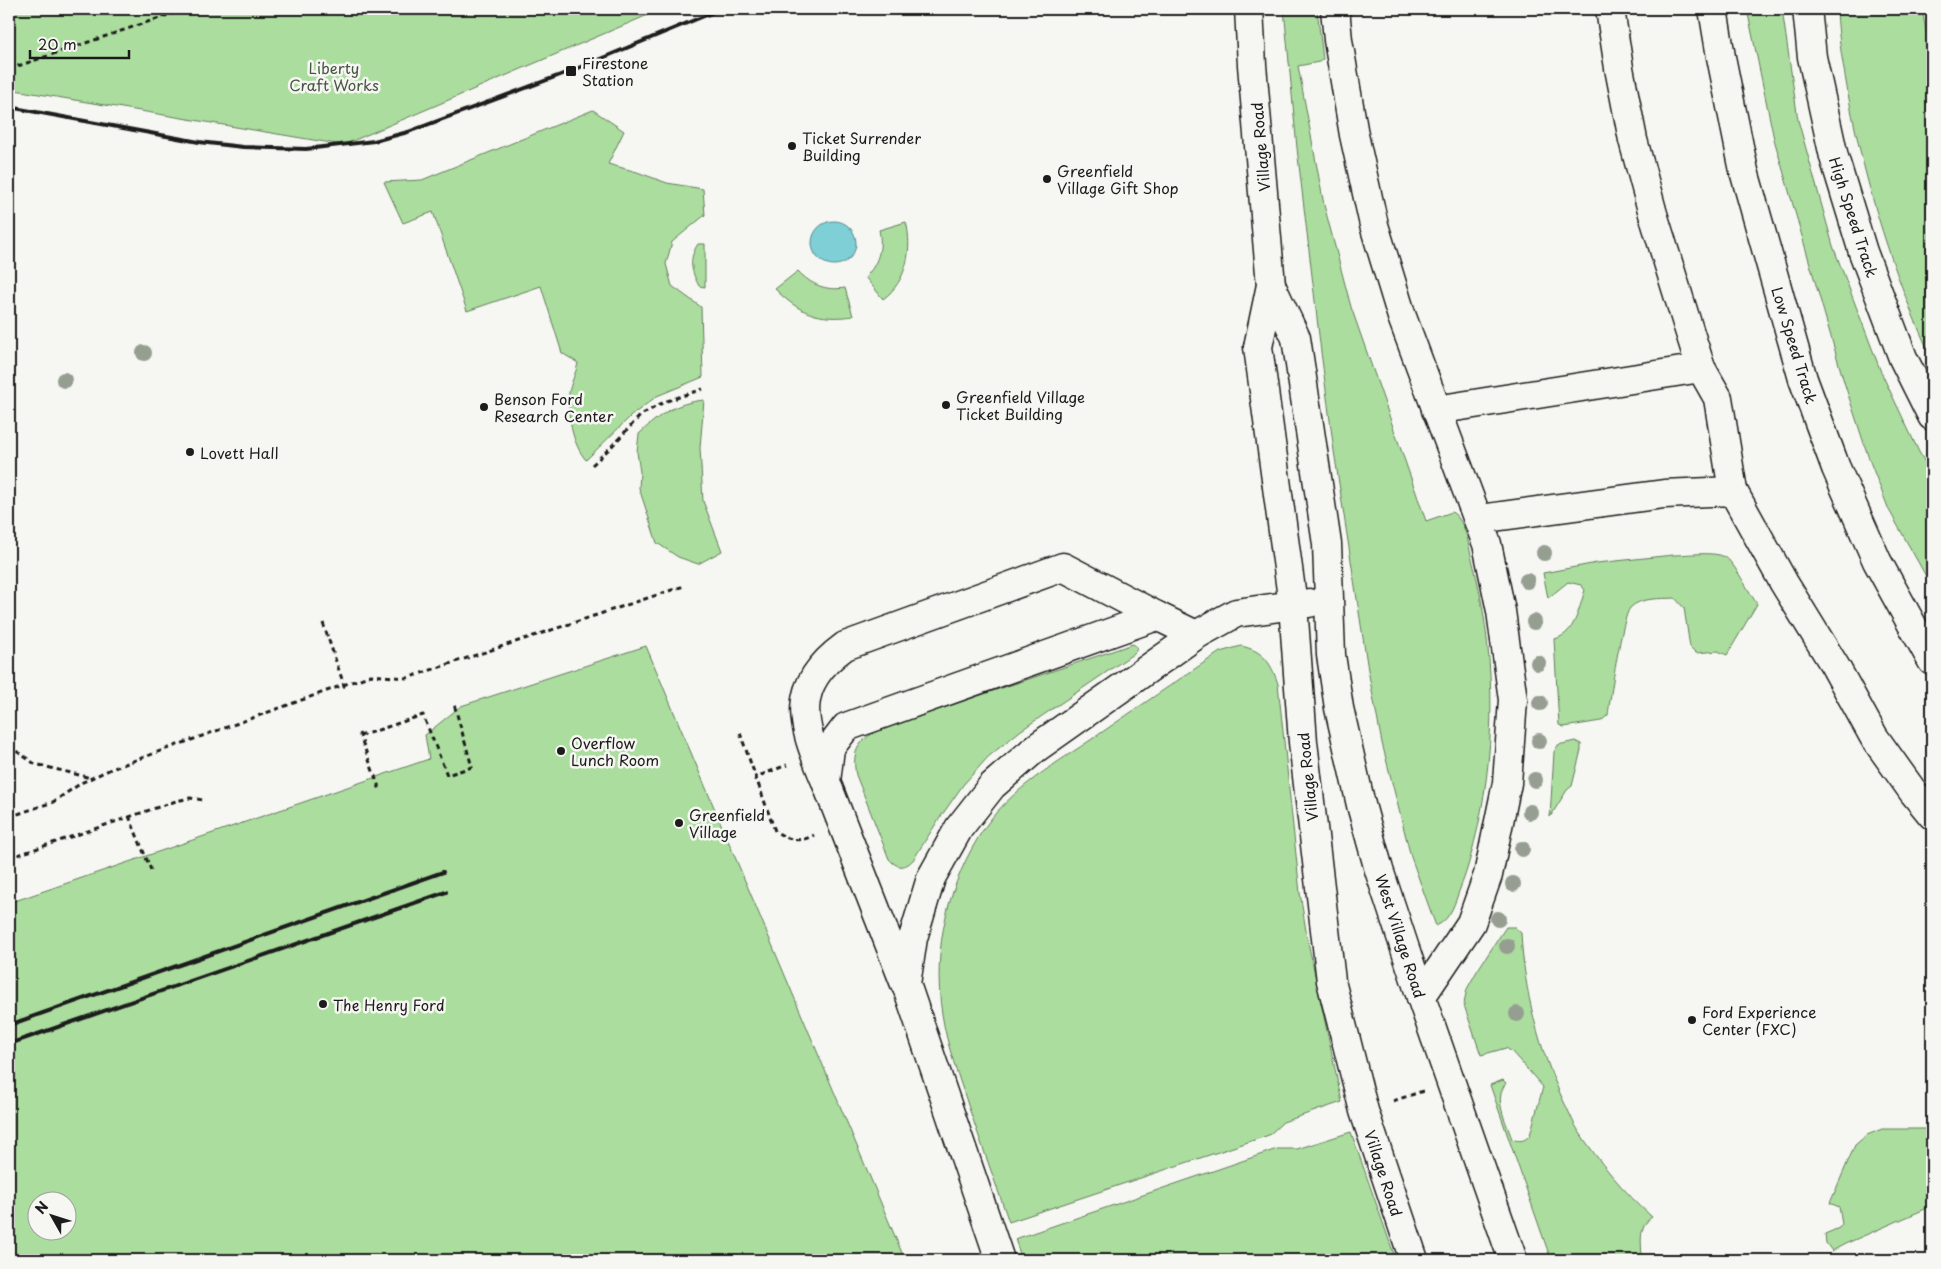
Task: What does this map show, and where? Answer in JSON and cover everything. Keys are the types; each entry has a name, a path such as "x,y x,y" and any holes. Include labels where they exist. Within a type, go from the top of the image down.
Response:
{"street":[{"name":"Village Road","path":"1249,9 1271,285 1258,347 1292,605 1306,771 1331,982 1364,1111 1414,1260"},
{"path":"1335,9 1338,40 1354,135 1374,225 1402,318 1487,544 1500,611 1513,700 1507,783 1488,875 1472,923 1421,997"},
{"path":"1610,9 1633,140 1653,214 1701,368 1718,398 1733,491 1784,583 1835,666 1874,737 1932,815"},
{"name":"Low Speed Track","path":"1713,9 1744,172 1803,379 1836,468 1877,561 1932,662"},
{"name":"High Speed Track","path":"1807,9 1812,57 1834,157 1866,261 1903,358 1932,416"},
{"name":"Village Road","path":"1271,285 1296,338 1327,544 1328,602"},
{"path":"1436,410 1525,394 1701,368"},
{"path":"1479,519 1664,494 1733,491"},
{"path":"1000,1260 906,984 813,750 804,704 810,683 833,655 845,646 1063,567 1196,635"},
{"path":"906,984 913,938 931,878 959,828 992,786 1036,748 1196,635 1236,613 1328,602"},
{"name":"West Village Road","path":"1328,602 1331,655 1339,708 1361,805 1379,870 1421,997 1513,1260"},
{"path":"826,782 830,748 846,727 1158,616"}],"path":[{"path":"9,69 186,9"},
{"path":"592,465 640,415 664,402 703,389"},
{"path":"9,816 53,802 91,778 110,769 343,688 371,675 406,678 684,586"},
{"path":"323,624 343,688"},
{"path":"380,790 360,734 423,715 447,775 472,767 454,704"},
{"path":"740,733 775,831 787,840 802,839 816,834"},
{"path":"9,746 35,764 91,778"},
{"path":"756,779 791,763"},
{"path":"9,858 129,816 190,798 203,800"},
{"path":"129,816 150,870"},
{"path":"1385,1104 1430,1089"}],"green space":[{"name":"Liberty Craft Works","path":"9,9 662,9 343,145 9,89"},
{"path":"1284,9 1317,9 1323,59 1319,62 1298,66 1324,205 1351,307 1426,521 1452,512 1457,516 1468,540 1480,592 1489,659 1491,693 1491,727 1484,794 1478,827 1464,879 1449,914 1446,919 1436,926 1411,857 1382,743 1368,670 1334,451 1321,352 1297,148"},
{"path":"1747,9 1782,9 1798,120 1833,246 1881,372 1919,452 1932,474 1932,587 1889,510 1869,459 1844,382 1774,139"},
{"path":"1837,9 1922,9 1932,65 1932,359 1905,296 1883,232 1864,166 1849,99 1840,43"},
{"path":"593,110 624,131 608,164 667,183 703,189 705,215 672,242 666,264 672,286 701,307 703,377 657,396 631,416 586,460 577,446 569,410 570,390 578,363 562,353 541,286 467,311 433,212 403,223 384,182 422,180"},
{"path":"906,222 909,243 906,264 898,283 883,299 865,277 873,267 880,249 879,230"},
{"path":"698,244 705,244 705,287 699,286 692,265 693,255"},
{"path":"798,271 808,280 819,286 831,289 845,288 853,316 830,317 810,313 793,304 775,289"},
{"path":"704,400 700,448 703,501 722,551 698,564 678,557 657,543 639,488 640,472 637,452 639,434 654,421 676,407"},
{"path":"1708,554 1725,557 1737,571 1757,604 1727,655 1718,651 1696,653 1690,647 1684,608 1675,598 1651,599 1634,604 1630,608 1623,626 1608,715 1601,721 1564,727 1559,725 1554,639 1567,632 1575,620 1585,590 1581,585 1568,582 1548,598 1543,573 1597,563 1673,555"},
{"path":"1133,644 1137,647 1133,654 1020,731 988,757 963,785 910,863 898,866 889,859 856,775 856,752 868,736 883,728"},
{"name":"The Henry Ford","path":"646,646 905,1260 9,1260 9,903 429,759 425,735 461,706"},
{"path":"1241,646 1256,651 1266,659 1278,684 1300,893 1307,937 1342,1102 1283,1122 1269,1135 1009,1222 954,1062 942,1014 939,990 941,941 952,893 961,870 985,827 1008,800 1022,788 1220,652"},
{"path":"1575,741 1581,744 1581,750 1572,786 1567,790 1550,817 1554,752 1558,745"},
{"path":"1506,927 1515,927 1521,933 1525,977 1534,1020 1547,1062 1574,1123 1612,1176 1652,1217 1647,1221 1642,1231 1642,1260 1551,1260 1490,1085 1503,1080 1506,1083 1502,1089 1502,1110 1512,1139 1520,1141 1530,1135 1543,1087 1512,1052 1506,1048 1481,1055 1464,1005 1467,989"},
{"path":"1882,1129 1932,1129 1932,1206 1832,1251 1826,1243 1825,1234 1839,1228 1842,1224 1839,1207 1830,1203 1855,1145 1867,1135"},
{"path":"1351,1132 1396,1260 1022,1260 1015,1239 1277,1149 1297,1149"}],"water":[{"path":"830,221 838,221 850,227 856,243 850,259 838,265 830,265 818,259 812,247 812,239 818,227"}],"railway":[{"path":"9,107 199,142 243,147 306,149 374,141 408,132 571,71 721,9"},
{"path":"9,1025 443,872"},
{"path":"9,1044 446,892"}],"place":[{"name":"Firestone Station","path":"571,71"},
{"name":"Ticket Surrender Building","path":"792,146"},
{"name":"Greenfield Village Gift Shop","path":"1047,179"},
{"name":"Greenfield Village Ticket Building","path":"946,405"},
{"name":"Benson Ford Research Center","path":"484,407"},
{"name":"Lovett Hall","path":"190,452"},
{"name":"Overflow Lunch Room","path":"561,751"},
{"name":"Greenfield Village","path":"679,823"},
{"name":"The Henry Ford","path":"323,1004"},
{"name":"Ford Experience Center (FXC)","path":"1692,1020"}]}
